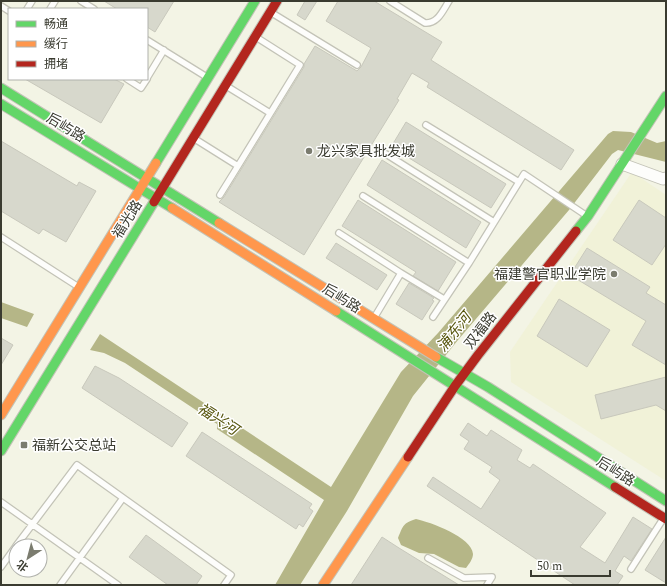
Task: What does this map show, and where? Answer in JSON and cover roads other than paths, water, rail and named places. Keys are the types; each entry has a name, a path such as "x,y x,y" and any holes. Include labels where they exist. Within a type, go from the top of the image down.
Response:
{"main road":[{"name":"福光路","path":"1,415 4,402 79,287 255,1"},
{"name":"福光路","path":"1,451 277,1"},
{"name":"后屿路","path":"1,88 464,373 666,501"},
{"name":"双福路","path":"323,585 464,373 588,216 666,96"},
{"name":"后屿路","path":"1,104 140,188 665,518"}],"street":[{"path":"625,160 665,180"}],"lane":[{"path":"81,1 92,8"},
{"path":"390,1 425,23 430,23 439,17 449,1"},
{"path":"270,11 357,65"},
{"path":"220,195 300,65 255,37"},
{"path":"148,41 207,78"},
{"path":"148,77 164,50"},
{"path":"128,80 141,88 146,80"},
{"path":"225,85 270,114"},
{"path":"426,125 519,182"},
{"path":"193,138 238,166"},
{"path":"386,154 494,222"},
{"path":"433,317 469,263 524,174 588,216"},
{"path":"363,196 469,263"},
{"path":"339,233 444,299"},
{"path":"1,237 79,287"},
{"path":"374,318 401,273"},
{"path":"22,538 77,464 231,575 224,585"},
{"path":"60,585 123,498"},
{"path":"1,502 118,585"},
{"path":"631,569 665,518"},
{"path":"1,567 8,557"},
{"path":"428,558 464,578 492,577 487,585"}],"water":[{"path":"613,131 631,132 657,143 666,141 666,162 618,150 612,154 569,210 458,340 413,396 347,511 300,585 275,585 324,500 217,429 217,424 125,363 104,353 90,350 100,334 331,487 401,372 438,333 608,134"},
{"path":"1,302 34,314 27,327 1,318"},
{"path":"416,519 431,523 449,531 466,542 471,548 473,554 472,560 466,568 459,567 434,554 419,553 401,545 398,538 402,528 408,522"}],"place":[{"name":"龙兴家具批发城","path":"309,151"},
{"name":"福建警官职业学院","path":"614,274"},
{"name":"福新公交总站","path":"24,445"}],"water label":[{"name":"浦东河","path":"454,332"},
{"name":"福兴河","path":"218,419"}]}
